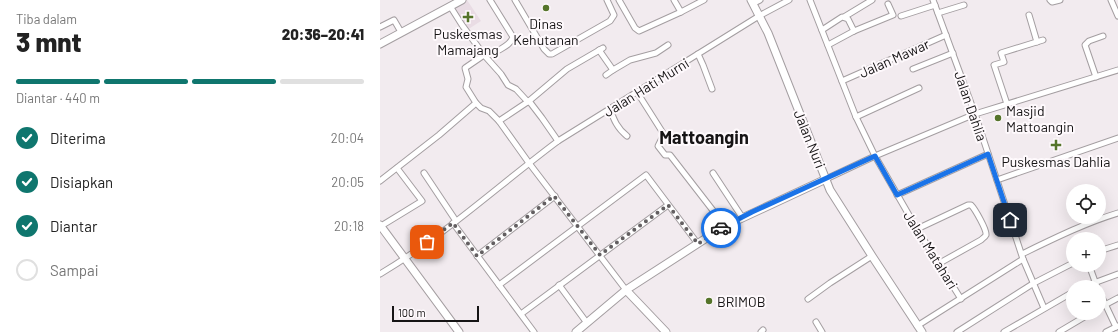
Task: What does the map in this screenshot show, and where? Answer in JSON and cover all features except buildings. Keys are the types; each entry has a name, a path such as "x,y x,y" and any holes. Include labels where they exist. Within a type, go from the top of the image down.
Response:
{"street":[{"path":"490,0 513,37 508,44 499,50"},
{"path":"515,0 544,49 549,54 552,54 610,21 614,15 607,0"},
{"path":"619,0 635,28 639,31 704,0"},
{"path":"674,0 681,12"},
{"name":"Jalan Hati Murni","path":"380,274 406,259 558,141 761,15 789,0"},
{"name":"Jalan Matahari","path":"810,0 856,117 875,156 938,264 961,299"},
{"path":"822,30 872,0"},
{"path":"1050,0 1052,2 1060,0"},
{"path":"1111,0 1118,16"},
{"path":"380,44 458,1"},
{"name":"Jalan Nuri","path":"755,1 826,179 837,201 922,332"},
{"path":"901,16 934,3"},
{"name":"Jalan Dahlia","path":"934,3 975,114 1022,256 1044,308"},
{"path":"828,45 854,31 893,15 888,4"},
{"path":"938,13 964,5"},
{"path":"450,6 484,55 501,74 508,85 516,89 528,101 558,141"},
{"path":"1029,15 1037,42"},
{"path":"844,17 848,19 854,31"},
{"path":"380,27 394,20 402,32"},
{"name":"Jalan Mawar","path":"842,81 946,35"},
{"path":"1096,77 1085,45 1089,41 1103,36"},
{"path":"1007,104 994,65 1004,62 1001,53 1043,40"},
{"path":"606,75 630,60 656,53 668,45"},
{"path":"499,121 528,101 567,68 601,49 613,70"},
{"path":"913,69 952,53"},
{"path":"698,54 712,89"},
{"path":"484,55 465,68 468,78 466,87 476,103 481,108 489,111 499,121 529,163 626,290 666,332"},
{"path":"576,332 626,290 725,226 742,217 875,156 975,114 1096,77 1118,72"},
{"path":"856,117 919,88"},
{"path":"637,92 663,133 658,146 665,155 670,155 725,226"},
{"path":"380,181 476,103"},
{"path":"610,109 615,122 627,136"},
{"path":"997,180 1118,138"},
{"path":"897,195 988,154"},
{"path":"397,168 422,201 380,225 459,332"},
{"path":"424,173 477,256 534,332"},
{"path":"713,173 742,217"},
{"path":"499,285 646,176 698,244"},
{"path":"477,256 554,196"},
{"path":"521,314 668,205"},
{"path":"917,229 968,205 972,205 975,209 986,231 985,236 982,240 938,264"},
{"path":"917,326 961,299 1022,256 1058,236 1118,213"},
{"path":"1106,248 1118,245"},
{"path":"808,299 872,256"},
{"path":"957,332 1034,283 1066,266"},
{"path":"1106,280 1118,274"},
{"path":"559,286 587,323"},
{"path":"1004,332 1066,296"},
{"path":"1106,304 1118,298"},
{"path":"1106,306 1117,326 1106,332"},
{"path":"1059,332 1079,320"},
{"path":"816,322 822,332"}],"shaded area":[{"path":"467,0 481,21 467,30 451,7"}],"way so far":[{"path":"427,242 453,223 477,256 554,196 600,255 668,205 698,244 721,228"}],"place":[{"name":"Dinas Kehutanan","path":"546,8"},
{"name":"Puskesmas Mamajang","path":"468,17"},
{"name":"Masjid Mattoangin","path":"998,118"},
{"name":"Puskesmas Dahlia","path":"1056,145"},
{"name":"BRIMOB","path":"709,301"}],"district":[{"name":"Mattoangin","path":"704,137"}],"route":[{"path":"721,228 752,212 875,156 897,195 988,154 1010,220"}]}
